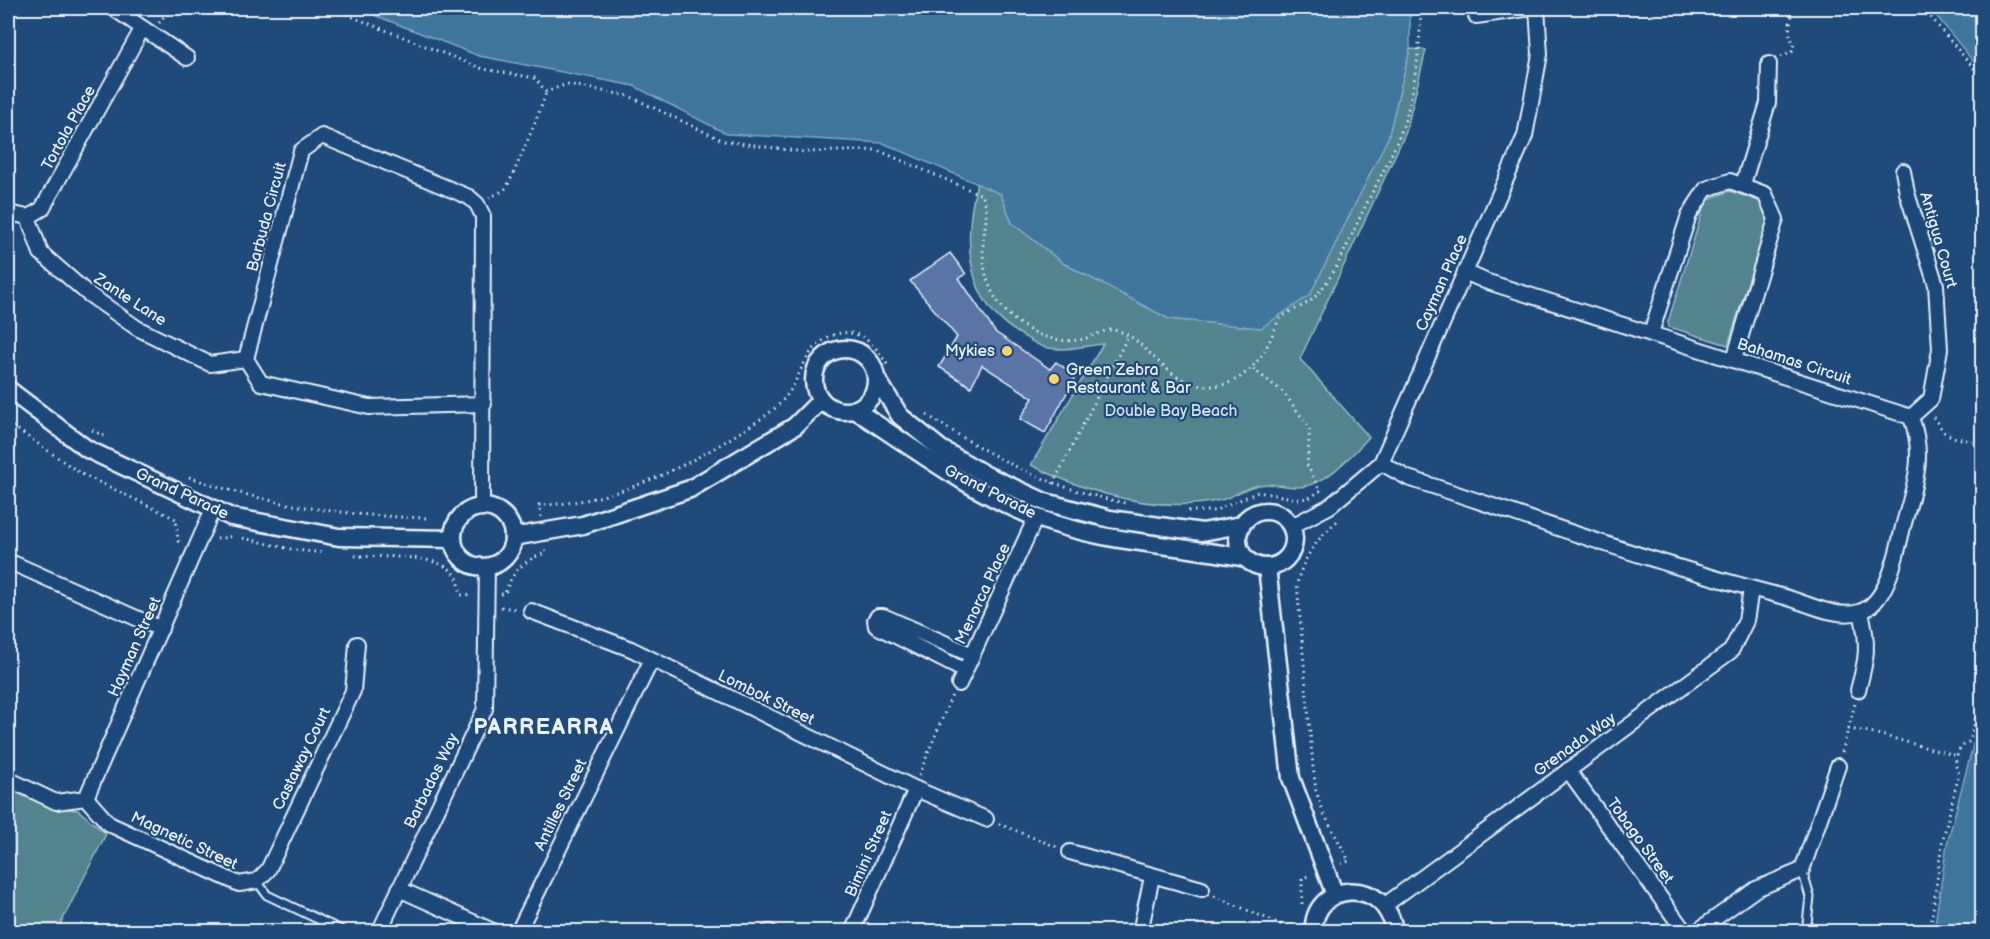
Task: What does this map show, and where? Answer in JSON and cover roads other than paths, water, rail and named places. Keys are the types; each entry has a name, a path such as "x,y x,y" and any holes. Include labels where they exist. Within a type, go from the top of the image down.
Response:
{"street":[{"path":"113,8 187,58"},
{"name":"Cayman Place","path":"1292,526 1330,506 1381,463 1525,136 1540,54 1535,8 1476,16"},
{"name":"Tortola Place","path":"28,217 42,209 53,192 142,29"},
{"path":"1743,184 1768,103 1769,64"},
{"name":"Barbuda Circuit","path":"246,359 301,151 322,136 469,197 477,204 483,216 484,404"},
{"name":"Antigua Court","path":"1903,171 1907,193 1936,285 1940,350 1930,399 1911,417"},
{"path":"1651,333 1689,215 1706,189 1730,181 1743,184 1765,194 1776,219 1734,359"},
{"path":"8,213 28,217"},
{"name":"Zante Lane","path":"28,217 41,253 87,293 137,328 210,364 246,359"},
{"name":"Bahamas Circuit","path":"1465,272 1485,281 1911,417"},
{"path":"851,348 861,352 875,368 877,379 871,398 855,410 836,410 821,399 814,379 821,359 830,352 851,348"},
{"path":"246,359 261,383 369,407 484,404 482,506"},
{"name":"Grand Parade","path":"877,379 900,416 941,449 986,475 1045,502 1110,519 1202,532 1241,525"},
{"name":"Grand Parade","path":"8,389 87,449 231,517 339,537 453,539"},
{"path":"513,537 583,525 690,489 795,426 821,399"},
{"name":"Grand Parade","path":"855,410 929,461 1036,517 1105,537 1245,558"},
{"path":"1381,463 1408,478 1751,590 1840,614 1861,612 1878,598 1889,579 1920,460 1918,438 1911,417"},
{"path":"482,506 492,508 507,519 513,537 503,560 487,567 477,567 460,557 453,539 457,521 472,508 482,506"},
{"name":"Hayman Street","path":"86,798 213,509"},
{"path":"1266,510 1281,514 1292,526 1294,544 1291,553 1277,565 1267,567 1251,563 1245,558 1238,543 1241,525 1252,514 1266,510"},
{"name":"Menorca Place","path":"972,655 886,616 876,618 876,626 962,677 1036,517"},
{"path":"8,561 160,629"},
{"name":"Barbados Way","path":"379,932 485,709 487,567"},
{"path":"1267,567 1291,778 1303,818 1335,895"},
{"name":"Grenada Way","path":"1385,905 1731,651 1746,621 1751,590"},
{"name":"Lombok Street","path":"531,610 631,650 916,789 986,819"},
{"path":"1858,690 1868,656 1868,638 1861,612"},
{"name":"Castaway Court","path":"257,881 268,870 353,691 357,644"},
{"name":"Antilles Street","path":"518,932 651,661"},
{"path":"1696,932 1756,889 1802,870 1839,766"},
{"name":"Tobago Street","path":"1568,770 1685,932"},
{"path":"8,779 56,802 86,798"},
{"name":"Bimini Street","path":"852,932 916,789"},
{"name":"Magnetic Street","path":"86,798 109,824 238,884 257,881"},
{"path":"1070,852 1202,890"},
{"path":"1140,932 1152,877"},
{"path":"399,889 495,932"},
{"path":"1314,932 1317,914 1325,903 1335,895 1348,891 1362,891 1375,896 1385,905 1393,919 1394,932"}],"lane":[{"path":"1802,870 1810,897 1806,932"},
{"path":"257,881 267,895 343,931"}],"water":[{"path":"356,8 1410,8 1410,49 1388,138 1310,295 1261,328 1169,319 1063,263 1012,223 1001,194 883,143 727,134 634,86 479,56"},
{"path":"1930,8 1982,8 1982,72"},
{"path":"1982,711 1982,931 1934,931 1947,844"}],"place":[{"name":"Mykies","path":"1007,351"},
{"name":"Green Zebra Restaurant & Bar","path":"1054,379"}],"district":[{"name":"PARREARRA","path":"544,727"}],"park label":[{"name":"Double Bay Beach","path":"1171,411"}]}
